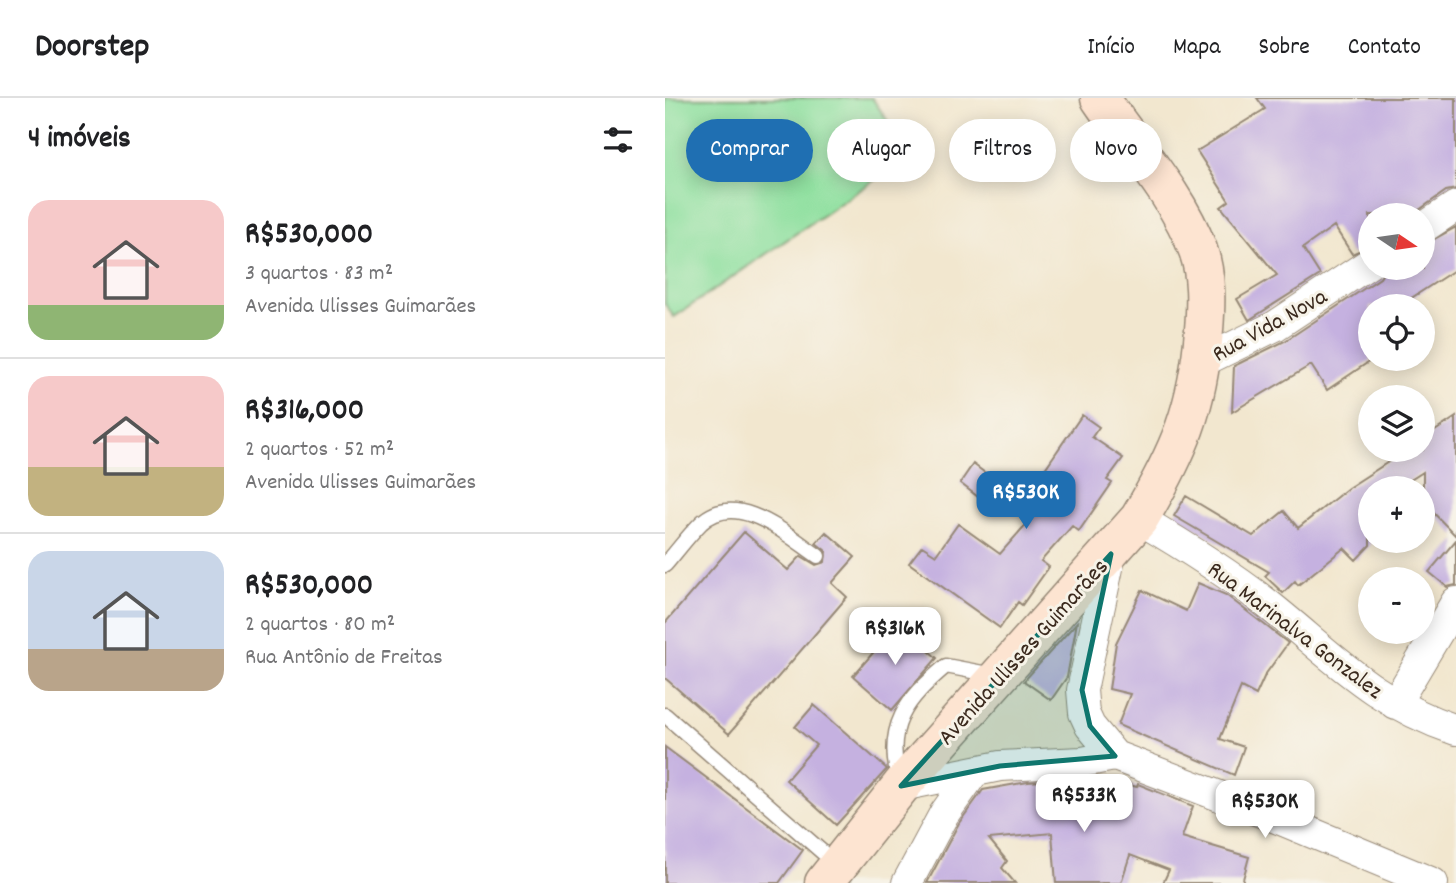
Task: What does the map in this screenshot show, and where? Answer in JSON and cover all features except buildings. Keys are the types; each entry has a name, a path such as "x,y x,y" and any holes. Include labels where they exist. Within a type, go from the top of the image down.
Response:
{"main road":[{"name":"Avenida Ulisses Guimarães","path":"830,874 901,786 1111,554 1139,519 1163,479 1188,427 1202,362 1205,285 1199,252 1174,203 1100,98"}],"street":[{"path":"1435,220 1456,206"},
{"name":"Rua Vida Nova","path":"1202,362 1275,326 1358,271"},
{"name":"Rua Marinalva Gonzalez","path":"1139,519 1237,581 1358,681 1395,704 1456,730"},
{"path":"1111,554 1082,690 1090,726 1115,756 1269,815 1433,883"},
{"path":"1395,704 1456,602"},
{"path":"901,786 1011,765 1082,762 1115,756"},
{"path":"907,883 918,856 974,772"}],"lane":[{"path":"665,565 703,521 722,511 737,509 767,522 818,556"},
{"path":"665,715 830,874"}],"highlighted area":[{"path":"1111,554 1082,690 1090,726 1115,756 1000,766 901,786"}],"green space":[{"path":"665,98 872,98 886,119 827,119 827,182 872,182 674,317 665,304"}]}
